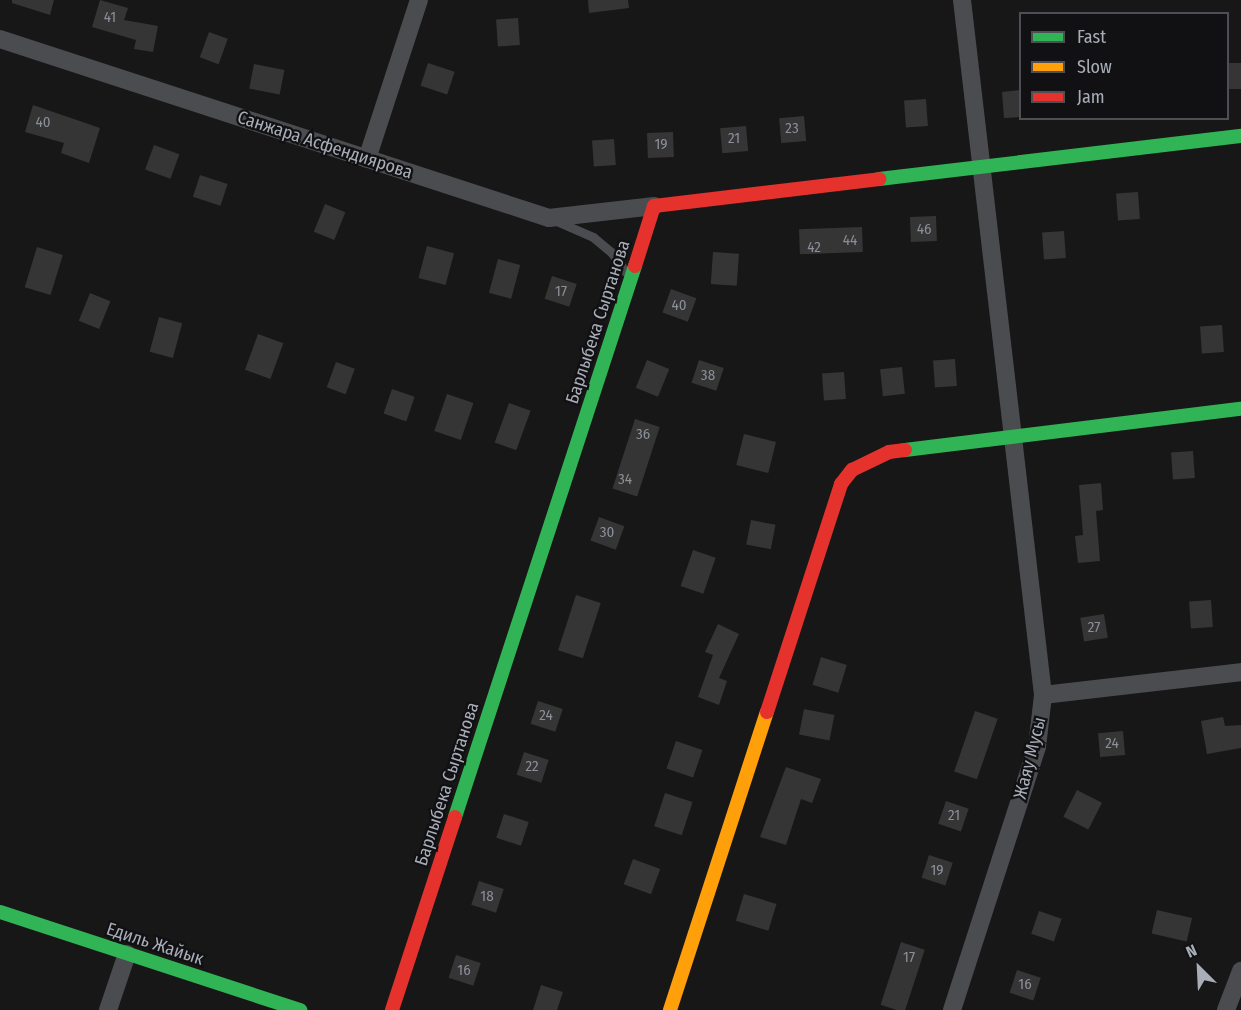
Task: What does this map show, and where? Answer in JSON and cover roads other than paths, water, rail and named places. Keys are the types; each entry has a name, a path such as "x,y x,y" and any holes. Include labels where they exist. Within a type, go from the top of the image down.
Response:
{"street":[{"path":"367,159 419,0"},
{"path":"962,0 1015,436 1043,695"},
{"name":"Санжара Асфендиярова","path":"0,39 549,218 654,206"},
{"path":"654,206 1241,136"},
{"name":"Барлыбека Сыртанова","path":"392,1010 654,206"},
{"path":"670,1010 841,484 867,459 889,452 1241,409"},
{"name":"Жаяу Мусы","path":"952,1010 1037,747 1043,695 1241,672"},
{"name":"Едиль Жайык","path":"0,912 300,1010"},
{"path":"108,1010 127,954"},
{"path":"1226,1010 1241,971"}],"lane":[{"path":"549,218 606,248 623,264 630,280"}]}
